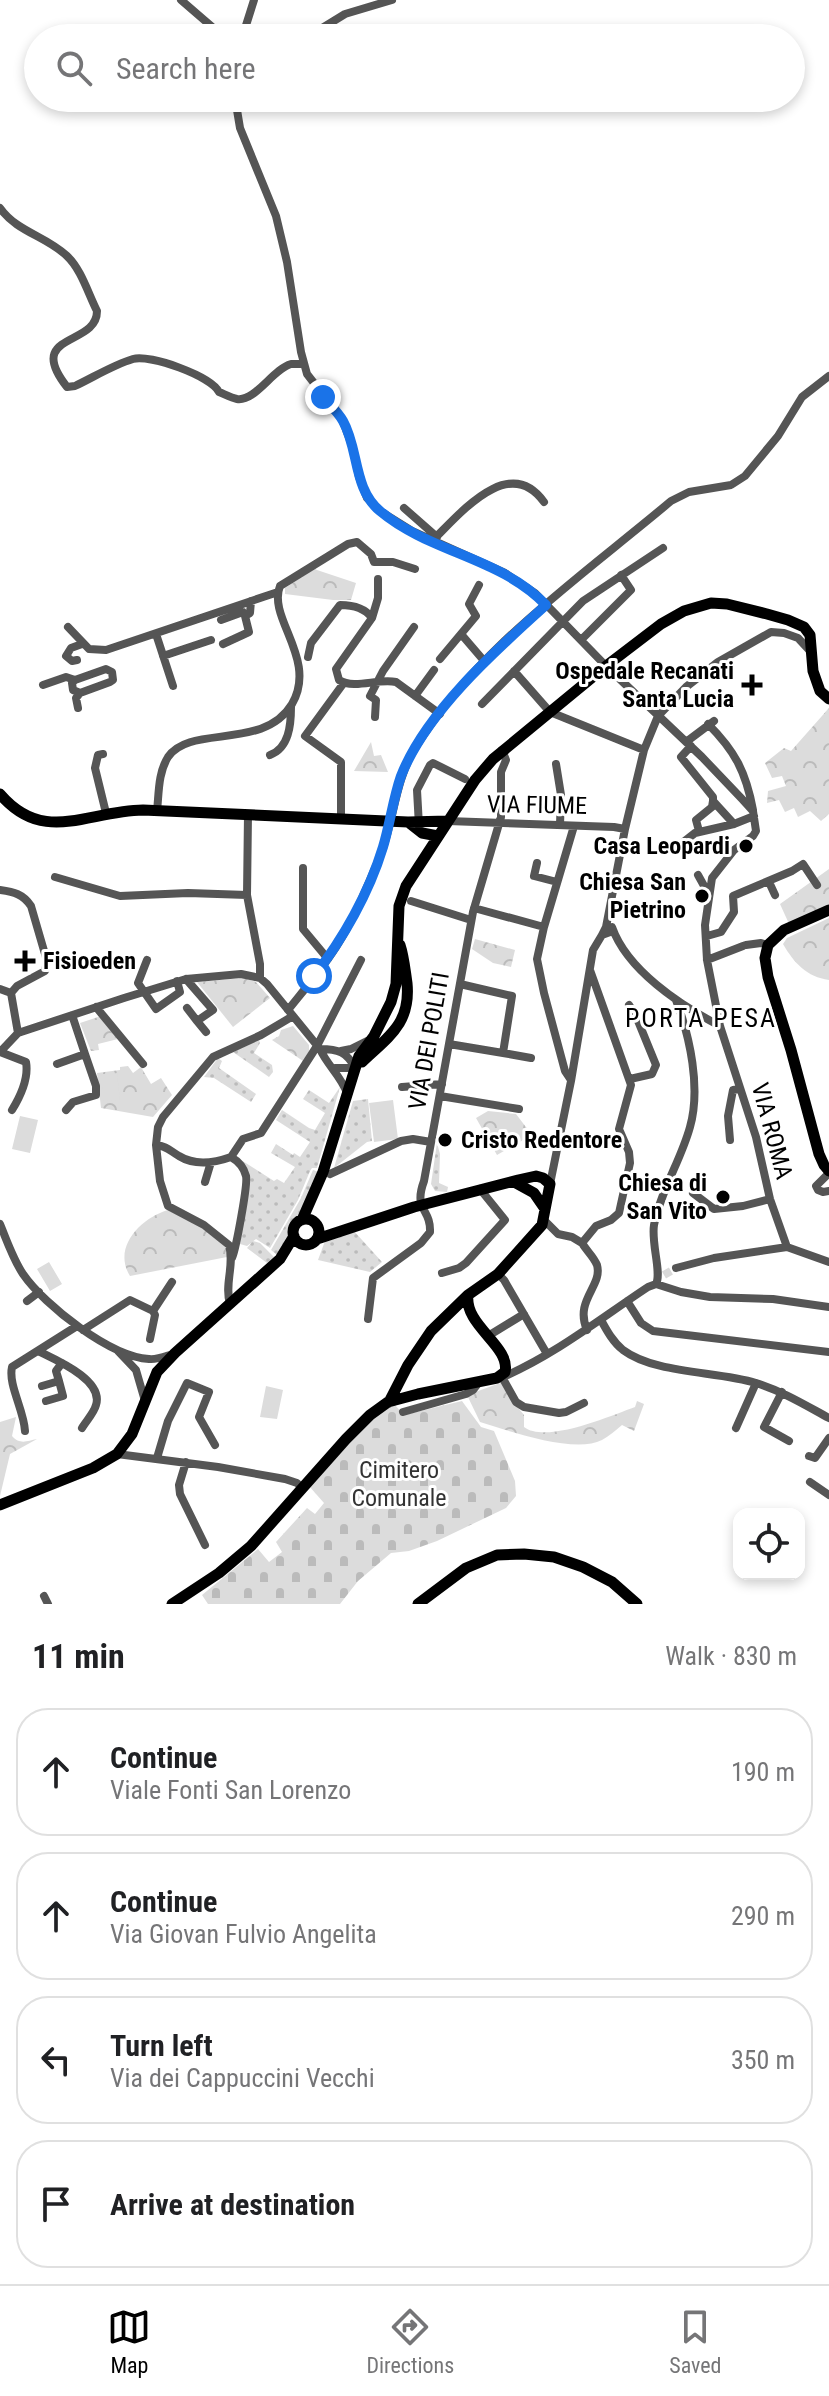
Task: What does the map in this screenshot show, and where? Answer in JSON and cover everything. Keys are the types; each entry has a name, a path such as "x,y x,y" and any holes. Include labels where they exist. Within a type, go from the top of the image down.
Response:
{"main road":[{"path":"317,1239 319,1232 311,1222 314,1195 359,1056 374,1036 391,1002 396,984 399,906 406,886 482,770 502,750 661,624 684,611 711,603 778,617 804,627 810,635 813,671 820,691 829,699"},
{"path":"0,794 20,814 45,823 125,811 248,814 390,820 420,826 438,836"},
{"path":"420,826 448,821"},
{"path":"420,826 426,856"},
{"path":"829,910 784,930 768,945 765,958 819,1154 829,1172"},
{"path":"355,1068 391,1035 406,1009 408,993 398,940"},
{"path":"0,1505 81,1474 117,1454 132,1434 157,1372 280,1259 341,1229 511,1181 536,1176 543,1178 549,1186 545,1215 498,1274 468,1295 424,1340 389,1402"},
{"path":"511,1181 534,1193 545,1215"},
{"path":"534,1193 540,1193 549,1186"},
{"path":"280,1259 294,1236 294,1228 311,1222 341,1229"},
{"path":"294,1236 305,1245"},
{"path":"172,1604 243,1553 370,1415 389,1402 500,1377 506,1370 506,1361 472,1316 468,1295"},
{"path":"451,1312 461,1311 472,1316"},
{"path":"402,1377 404,1387 418,1394"},
{"path":"418,1604 466,1568 497,1555 524,1554 554,1557 583,1567 612,1582 637,1604"}],"street":[{"path":"181,0 209,24"},
{"path":"246,24 254,0"},
{"path":"329,24 345,14 392,0"},
{"path":"237,112 240,128 276,216 307,374 342,419 367,498 395,521 524,585 688,744 754,813"},
{"path":"0,208 21,229 59,249 69,258 97,311 93,328 61,344 54,353 53,360 67,387 135,358 147,358 201,376 215,385 219,392 238,399 245,398 291,364 304,364"},
{"path":"232,1258 229,1245 218,1235 168,1206 165,1201 156,1145 158,1127 163,1117 213,1057 261,1035 290,1013 328,959 348,927 382,850 401,777 413,752 464,684 546,605 669,503 689,492 731,485 745,476 778,436 802,397 829,376"},
{"path":"434,539 471,504 509,482 521,483 536,491 544,502"},
{"path":"404,508 434,539"},
{"path":"68,627 89,649 106,650 279,589 348,544 357,542 371,554 374,562 393,562 415,569"},
{"path":"482,704 583,601 663,548"},
{"path":"581,640 631,590 621,575"},
{"path":"343,684 336,675 336,669 372,618 378,598 378,579"},
{"path":"440,659 476,616 469,604 479,585"},
{"path":"270,755 281,749 289,731 299,664 278,603 279,589"},
{"path":"245,616 250,613 251,601"},
{"path":"308,657 311,643 340,605 359,608 372,618"},
{"path":"221,620 243,612 249,632 223,644"},
{"path":"375,717 376,700 370,696 383,671 414,627"},
{"path":"549,1186 595,945 602,935 608,915 644,750 658,716 686,687 718,662 771,632 798,638 812,653"},
{"path":"156,634 173,686"},
{"path":"461,634 485,662"},
{"path":"163,656 211,640"},
{"path":"77,660 72,661 66,656 71,648 82,644"},
{"path":"106,650 106,669"},
{"path":"43,685 66,677 75,680 106,669 112,672 113,680 75,693 72,686 75,680"},
{"path":"415,696 434,670"},
{"path":"514,671 550,712 644,750"},
{"path":"341,818 341,762 305,736 343,684 396,682 440,714"},
{"path":"78,708 76,698 80,693"},
{"path":"157,811 161,772 171,753 181,745 264,728 291,706"},
{"path":"699,831 696,820 712,807 713,797 681,757 688,744 711,722 729,744 741,768 756,831 734,850 712,878 708,893"},
{"name":"VIA DEI POLITI","path":"368,1319 373,1278 421,1243 430,1232 429,1219 419,1199 471,920 501,817 501,772 506,760 502,750"},
{"path":"103,754 98,755 95,768 106,813"},
{"path":"420,826 417,790 430,765 433,763 465,779"},
{"path":"556,764 561,795 560,825"},
{"path":"713,801 734,824"},
{"path":"681,844 699,831 734,824 754,813"},
{"path":"248,814 247,895 260,978"},
{"name":"VIA FIUME","path":"448,821 625,829"},
{"path":"571,1081 565,1071 537,959 574,826"},
{"path":"537,863 534,876 557,882"},
{"path":"707,936 721,932 734,912 733,896 803,864 817,885"},
{"path":"303,868 303,929 328,959"},
{"path":"698,875 708,893"},
{"path":"55,877 120,896 188,893 247,895"},
{"path":"771,881 775,895"},
{"path":"0,890 18,893 27,899 47,961 45,971 17,986 11,993"},
{"name":"VIA ROMA","path":"708,893 705,925 707,960 720,1026 787,1247"},
{"path":"411,901 471,920"},
{"path":"474,908 544,927"},
{"path":"608,915 613,931 628,956 676,1000 720,1026"},
{"path":"602,935 613,931"},
{"path":"595,945 610,937 613,931"},
{"path":"707,960 751,943 768,945"},
{"path":"147,960 138,983 156,1009 180,992 182,980"},
{"path":"156,1145 164,1145 180,1157 194,1162 211,1162 231,1157 243,1139 261,1133 318,1047 361,960"},
{"path":"12,1110 23,1087 26,1062 0,1052 18,1033 182,980 241,974 260,978 267,984 334,1068 348,1096"},
{"path":"182,980 213,1010 197,1021"},
{"path":"460,984 512,996 503,1053"},
{"path":"589,987 591,996 601,997"},
{"path":"582,1243 596,1226 619,1213 630,1163 629,1152 619,1129 631,1090 630,1079 601,997 589,987"},
{"path":"0,989 11,993"},
{"path":"11,993 18,1033"},
{"path":"676,1000 682,1016 693,1077 693,1110 690,1129 667,1184 654,1229 653,1248 660,1279 678,1291 710,1297 773,1299 829,1307"},
{"path":"629,1005 656,1065 652,1074 630,1079"},
{"path":"96,1007 143,1064"},
{"path":"187,1008 206,1032"},
{"path":"66,1110 73,1102 96,1095 96,1086 72,1015"},
{"path":"318,1047 341,1051 361,1045 374,1036"},
{"path":"449,1044 531,1058"},
{"path":"334,1068 355,1068 350,1058 341,1051"},
{"path":"57,1064 85,1054"},
{"path":"402,1087 442,1084"},
{"path":"730,1140 728,1116 733,1090 740,1089"},
{"path":"440,1096 519,1109"},
{"path":"330,1174 401,1141 431,1142"},
{"path":"230,1304 227,1292 247,1184 242,1168 231,1157"},
{"path":"205,1182 211,1162"},
{"path":"536,1176 544,1173 553,1163"},
{"path":"829,1172 816,1186 823,1192 829,1191"},
{"path":"424,1181 434,1202"},
{"path":"442,1273 466,1263 505,1220 480,1189"},
{"path":"693,1193 714,1209 770,1199"},
{"path":"545,1215 558,1234 582,1243 598,1269 585,1302 583,1321 587,1330"},
{"path":"0,1224 18,1266 39,1292 80,1328 148,1360 157,1372"},
{"path":"676,1268 714,1258 787,1247 829,1262"},
{"path":"498,1274 547,1354"},
{"path":"584,1403 559,1413 524,1407 516,1402 500,1377 587,1330 660,1279"},
{"path":"153,1311 172,1282"},
{"path":"27,1301 39,1292"},
{"path":"25,1431 24,1416 12,1381 11,1372 16,1363 130,1300 153,1311 155,1315 150,1339"},
{"path":"627,1301 641,1323 653,1331 829,1352"},
{"path":"488,1336 524,1314"},
{"path":"601,1320 623,1350 641,1359 756,1383 782,1392 829,1418"},
{"path":"115,1347 136,1370 145,1402"},
{"path":"38,1351 88,1381 97,1404 82,1428"},
{"path":"148,1360 175,1353"},
{"path":"506,1361 516,1367 525,1366"},
{"path":"46,1401 63,1396 56,1371 62,1363"},
{"path":"136,1370 157,1372"},
{"path":"42,1386 59,1381"},
{"path":"403,1412 470,1393 479,1382"},
{"path":"157,1458 168,1421 187,1383 209,1392 199,1417 215,1445"},
{"path":"736,1428 756,1383"},
{"path":"782,1392 764,1427 789,1441"},
{"path":"809,1456 815,1458 829,1438"},
{"path":"117,1454 285,1479 302,1488"},
{"path":"186,1462 179,1485 180,1494 205,1545"},
{"path":"810,1482 829,1495"}],"green space":[{"path":"314,569 356,583 351,600 285,594 285,588"},
{"path":"829,708 829,814 821,821 810,811 798,817 794,808 785,812 779,800 767,803 768,791 786,786 782,776 772,778 765,763 784,748 791,751"},
{"path":"371,742 374,756 381,755 388,772 354,771"},
{"path":"829,869 829,906 790,926 780,904"},
{"path":"829,918 829,980 814,976 802,968 783,944 787,938"},
{"path":"475,939 515,950 511,967 493,963 472,949"},
{"path":"244,978 256,982 270,998 233,1027 197,982"},
{"path":"101,1016 118,1039 98,1044 99,1050 91,1051 80,1023"},
{"path":"293,1026 309,1045 303,1061 272,1040 279,1036 281,1030"},
{"path":"259,1040 254,1053 272,1065 273,1072 269,1077 233,1052"},
{"path":"218,1058 222,1061 219,1068 256,1094 251,1102 214,1078 204,1077"},
{"path":"128,1066 133,1073 141,1067 151,1084 161,1078 172,1095 153,1117 101,1108 97,1073"},
{"path":"117,1073 120,1100 104,1101 101,1075"},
{"path":"340,1087 317,1168 310,1171 298,1200 270,1248 256,1239 247,1246 240,1244 249,1182 241,1160 274,1181 277,1179 284,1183 295,1167 271,1153 276,1144 300,1157 310,1142 276,1120 282,1110 315,1130 325,1113 303,1099 309,1090 329,1103"},
{"path":"368,1099 372,1141 334,1168 353,1101"},
{"path":"393,1100 398,1139 374,1142 369,1103"},
{"path":"488,1111 516,1114 532,1135 497,1155 476,1118"},
{"path":"20,1116 38,1120 30,1153 12,1149"},
{"path":"437,1143 440,1154 439,1183 448,1187 447,1192 435,1191 431,1184"},
{"path":"313,1170 319,1172 300,1217 291,1225 290,1238 277,1255 271,1250"},
{"path":"168,1210 214,1236 227,1249 227,1257 130,1276 125,1255 132,1235 148,1220"},
{"path":"353,1230 382,1262 370,1272 318,1260 325,1241"},
{"path":"253,1241 260,1243 274,1257 267,1263 247,1248"},
{"path":"49,1262 62,1284 50,1291 37,1269"},
{"path":"503,1382 524,1415 524,1427 534,1431 562,1431 635,1407 637,1401 644,1404 634,1431 622,1425 602,1440 590,1444 559,1443 480,1422 467,1395"},
{"path":"266,1386 283,1390 277,1419 260,1417"},
{"name":"Cimitero Comunale","path":"462,1401 481,1427 494,1431 515,1481 516,1496 506,1508 437,1541 409,1551 391,1553 358,1581 340,1604 208,1604 202,1595 258,1549 269,1562 282,1552 276,1542 307,1508 315,1514 324,1503 309,1486 360,1429 390,1405 395,1405 404,1415"},
{"path":"16,1417 12,1436 21,1441 37,1439 10,1454 0,1496 0,1422"}],"tunnel":[{"path":"664,1275 676,1268"}],"place":[{"name":"Ospedale Recanati Santa Lucia","path":"752,685"},
{"name":"Casa Leopardi","path":"746,846"},
{"name":"Chiesa San Pietrino","path":"702,896"},
{"name":"Fisioeden","path":"25,961"},
{"name":"Cristo Redentore","path":"445,1140"},
{"name":"Chiesa di San Vito","path":"723,1197"}],"district":[{"name":"PORTA PESA","path":"701,1018"}],"route":[{"path":"314,976 336,948 372,875 382,850 401,777 413,752 464,684 546,605 535,593 505,573 412,531 380,511 367,498 342,419 323,397"}]}
